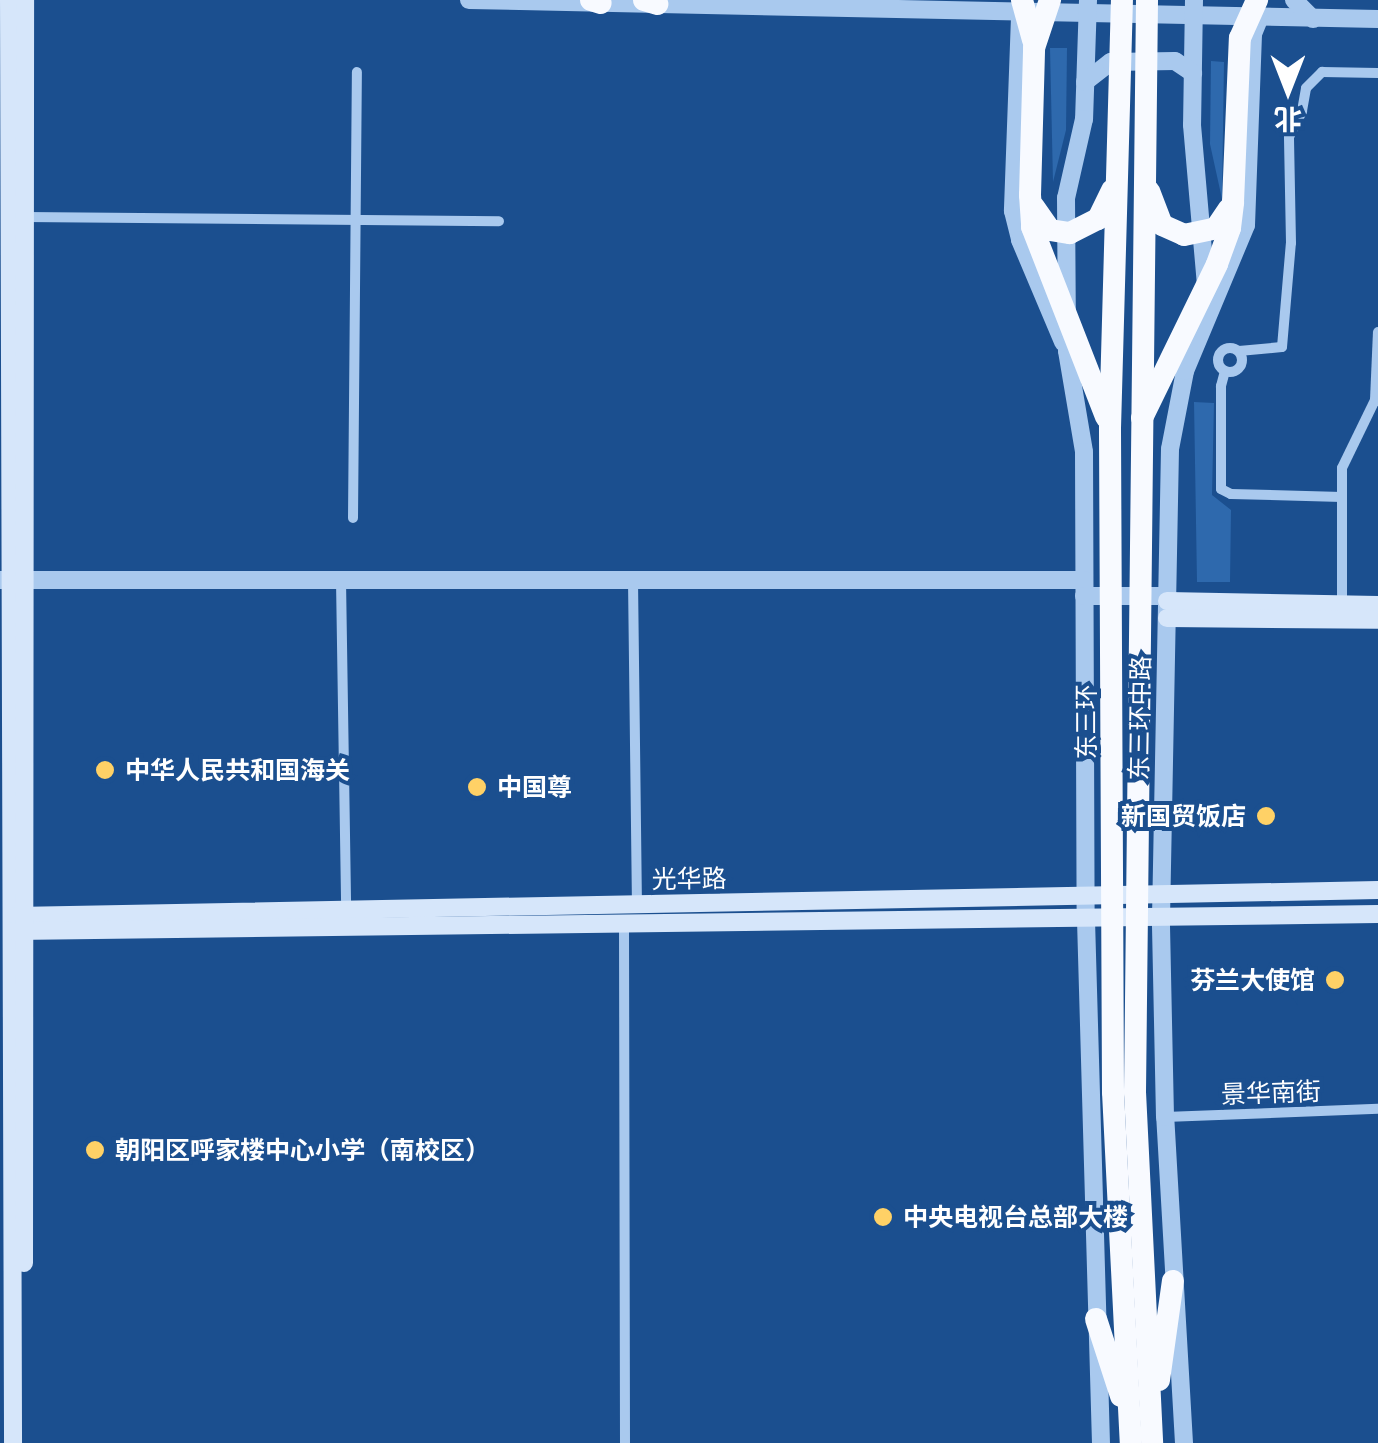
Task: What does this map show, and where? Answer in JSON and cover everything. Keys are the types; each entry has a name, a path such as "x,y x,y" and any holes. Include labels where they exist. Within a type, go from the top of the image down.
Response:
{"highway":[{"path":"1050,0 1034,48 1032,227 1110,428"},
{"name":"东三环","path":"1122,0 1110,428 1124,1092 1141,1438"},
{"name":"东三环","path":"1124,1092 1147,0"},
{"path":"1141,421 1218,264 1230,228 1240,38 1232,0"},
{"path":"1021,7 1034,48"},
{"path":"1240,38 1259,9"},
{"path":"1030,195 1037,215 1050,230 1070,233 1086,228 1105,210 1117,157"},
{"path":"1144,157 1154,210 1171,232 1208,232 1223,222 1232,202"},
{"path":"1141,1438 1173,1281"},
{"path":"1096,1319 1141,1438"}],"main road":[{"path":"9,0 13,1443"},
{"path":"12,221 25,0"},
{"path":"1167,605 1378,605"},
{"path":"1167,605 1378,620"},
{"name":"光华路","path":"11,923 346,910 1378,890"},
{"name":"光华路","path":"11,923 624,924 1378,914"},
{"path":"12,1226 24,1443"}],"street":[{"path":"469,0 1259,9 1313,19 1378,19"},
{"path":"1294,0 1313,19"},
{"path":"1021,7 1013,211 1020,240 1066,351"},
{"path":"1088,8 1084,119 1066,198 1066,351 1084,452 1086,920 1101,1443"},
{"name":"东三环中路","path":"1184,1443 1165,1118 1162,894 1170,449 1185,371 1209,315 1192,125 1194,8"},
{"path":"1209,315 1239,250 1248,215 1254,34 1259,9"},
{"path":"1085,82 1111,62 1175,61 1193,74"},
{"path":"353,518 357,72"},
{"path":"1224,371 1219,366 1219,354 1228,347 1239,351 1282,346 1287,324 1290,243 1288,137 1302,111 1306,88 1322,72 1378,73"},
{"path":"12,221 499,222"},
{"path":"1342,604 1342,468 1376,400 1378,332"},
{"path":"1224,371 1240,367 1239,351"},
{"path":"1224,371 1220,386 1221,489 1231,494 1342,497"},
{"path":"11,580 632,580 1084,588 1167,605"},
{"path":"341,580 346,910"},
{"path":"632,580 636,904"},
{"path":"624,924 625,1443"},
{"name":"景华南街","path":"1165,1118 1378,1109"}],"shaded area":[{"path":"1050,48 1067,48 1066,130 1053,182"},
{"path":"1211,61 1224,62 1222,199 1210,144"},
{"path":"1194,402 1214,403 1212,495 1231,510 1230,582 1197,582"}],"place":[{"name":"中华人民共和国海关","path":"105,770"},
{"name":"中国尊","path":"477,787"},
{"name":"新国贸饭店","path":"1266,816"},
{"name":"芬兰大使馆","path":"1335,980"},
{"name":"朝阳区呼家楼中心小学（南校区）","path":"95,1150"},
{"name":"中央电视台总部大楼","path":"883,1217"}]}
